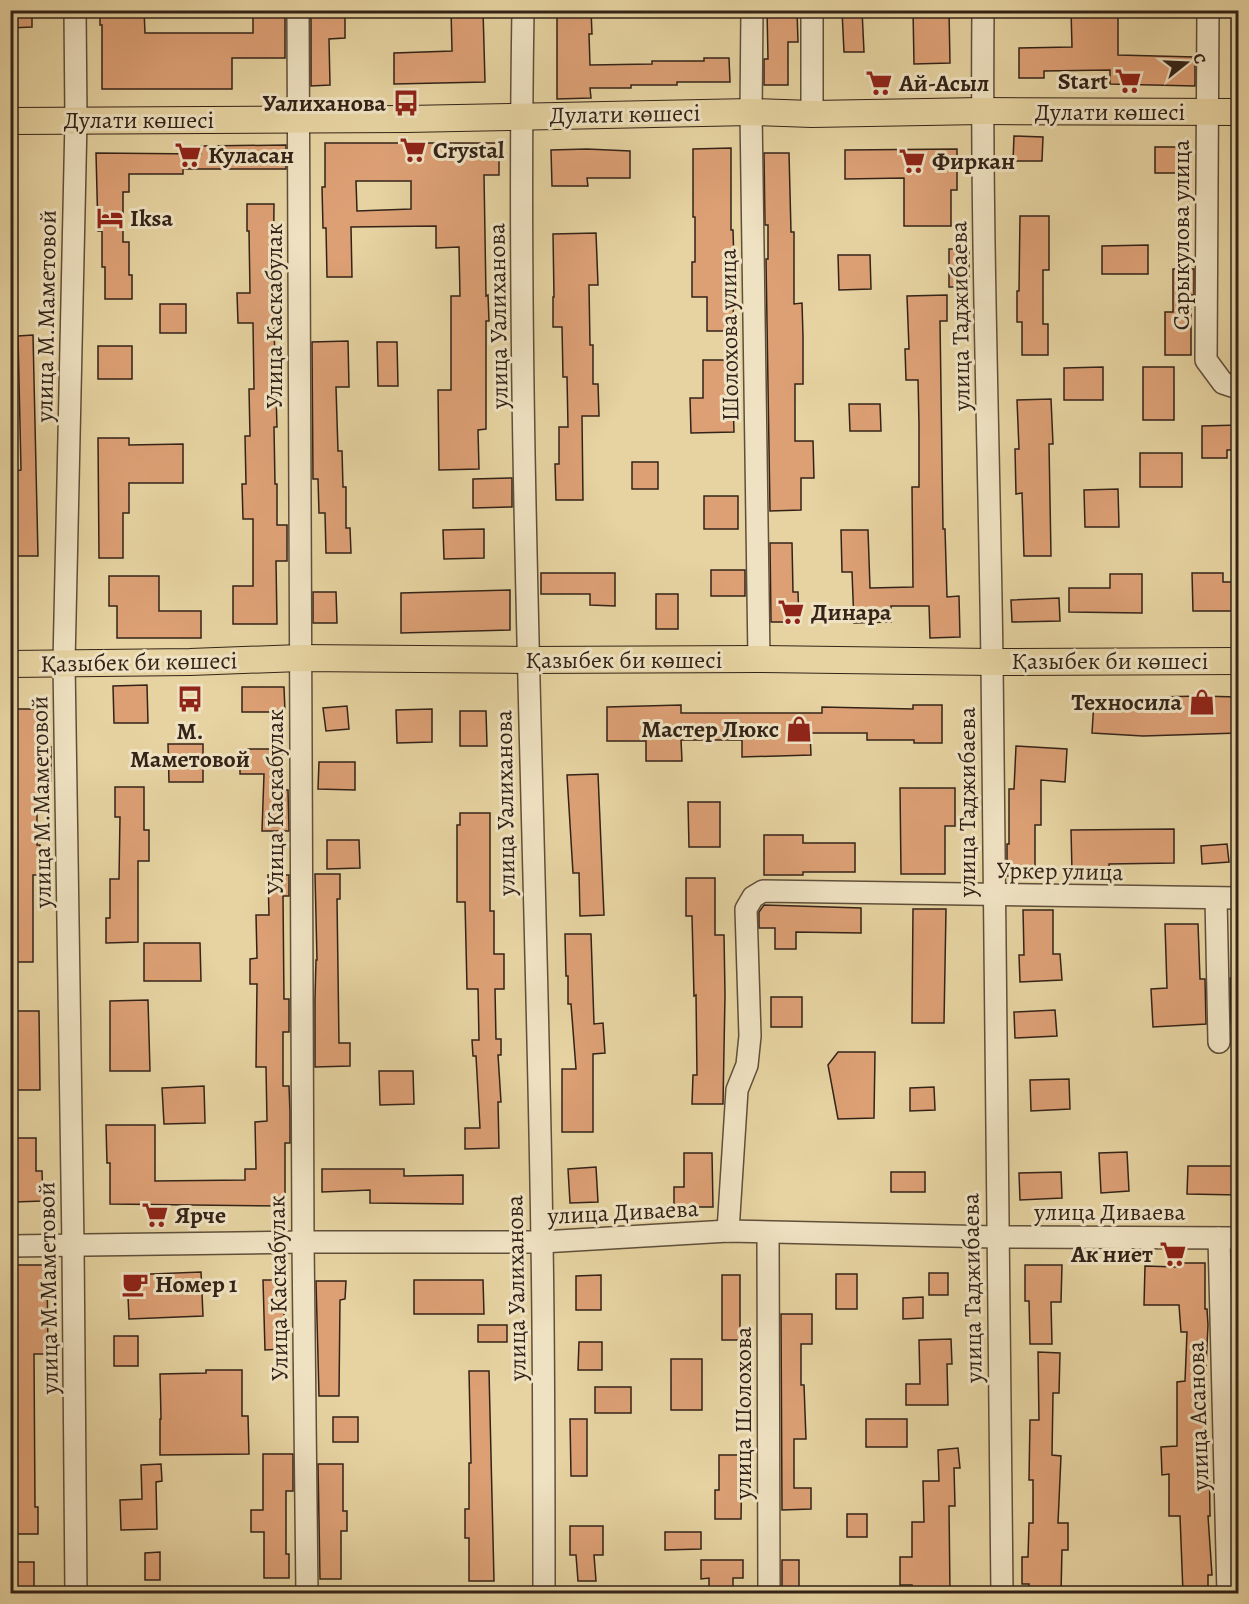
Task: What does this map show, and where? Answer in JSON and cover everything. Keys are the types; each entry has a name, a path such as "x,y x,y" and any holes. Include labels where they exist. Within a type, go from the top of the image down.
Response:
{"main road":[{"name":"Дулати көшесі","path":"10,121 751,112 812,114 982,111 1239,112"},
{"name":"Қазыбек би көшесі","path":"10,664 300,658 1239,661"}],"street":[{"name":"улица М.Маметовой","path":"75,10 76,120 64,663 73,1246 75,1593"},
{"name":"Улица Каскабулак","path":"298,10 303,1242 307,1593"},
{"name":"улица Уалиханова","path":"523,10 521,116 527,660 542,1242 544,1593"},
{"name":"Шолохова улица","path":"752,10 751,112 759,659"},
{"path":"812,10 812,114"},
{"name":"улица Таджибаева","path":"983,10 982,111 992,662 996,1237 1002,1593"},
{"name":"Сарыкулова улица","path":"1208,10 1206,360 1231,385"},
{"name":"Уркер улица","path":"729,1231 737,1090 747,1065 750,1036 746,909 753,897 763,891 1239,898"},
{"path":"1216,898 1219,1042"},
{"name":"улица Диваева","path":"10,1246 542,1242 729,1231 996,1237 1228,1238"},
{"name":"улица Шолохова","path":"768,1233 769,1593"},
{"name":"улица Асанова","path":"1228,1238 1228,1593"}],"building":[{"path":"10,10 32,10 32,27 10,28"},
{"path":"100,10 144,10 145,33 253,33 253,10 285,10 285,58 232,58 232,89 102,89"},
{"path":"451,10 483,10 485,82 394,84 394,53 452,51"},
{"path":"557,10 591,10 590,65 652,64 652,61 704,61 704,58 729,58 730,82 677,82 677,85 590,88 591,98 557,99"},
{"path":"767,10 797,10 798,42 788,42 788,85 764,85 764,59 768,59"},
{"path":"862,10 864,52 844,52 842,11"},
{"path":"913,10 949,10 950,63 914,64"},
{"path":"1071,10 1118,10 1118,55 1195,57 1195,86 1110,84 1110,70 1044,71 1044,78 1019,78 1019,48 1072,47"},
{"path":"345,12 345,38 329,39 330,85 311,86 311,13"},
{"path":"1014,136 1043,137 1042,161 1013,161"},
{"path":"325,143 499,143 499,175 484,175 486,296 488,295 489,321 486,321 486,429 478,430 479,469 439,470 438,390 451,390 451,296 460,296 459,247 436,248 436,226 351,227 352,277 327,277 322,187 325,187","holes":["356,181 411,181 411,209 357,211"]},
{"path":"286,145 286,169 183,169 183,174 129,174 129,192 123,192 123,242 129,242 132,299 105,299 102,231 98,231 96,153 201,154 201,146"},
{"path":"1155,147 1187,147 1187,173 1155,173"},
{"path":"731,148 733,331 707,331 707,297 692,297 692,262 695,262 693,149"},
{"path":"957,149 957,190 951,190 951,226 904,226 904,178 845,179 845,150"},
{"path":"551,150 630,151 630,178 587,178 588,186 552,186"},
{"path":"764,153 789,153 791,232 794,232 794,304 802,303 803,336 803,384 795,384 795,441 813,441 814,478 801,478 801,510 770,511 766,259 768,259 768,225 765,225"},
{"path":"247,204 274,204 273,293 277,427 274,427 275,484 277,484 277,525 287,525 287,561 276,561 277,624 233,624 233,586 253,586 253,519 243,519 242,484 246,484 245,436 250,436 249,389 254,389 253,323 238,323 237,293 250,293"},
{"path":"1020,216 1049,216 1049,270 1043,270 1043,324 1048,324 1048,355 1022,355 1022,322 1017,322"},
{"path":"596,233 598,285 589,285 590,345 593,345 593,384 598,384 599,416 582,416 583,500 556,500 555,464 559,464 559,427 568,427 567,377 563,377 562,327 553,327 553,234"},
{"path":"1148,245 1148,274 1102,274 1102,246"},
{"path":"949,249 969,249 969,287 949,287"},
{"path":"838,255 870,255 871,289 839,290"},
{"path":"1173,269 1194,269 1194,295 1191,295 1191,355 1165,355 1165,312 1173,312"},
{"path":"947,295 947,321 940,321 943,529 945,529 947,597 959,596 960,637 930,638 929,606 891,606 891,622 854,623 852,572 842,572 841,530 868,530 870,588 913,587 912,487 919,487 919,424 918,380 906,380 905,349 909,349 907,296"},
{"path":"160,304 186,304 186,333 160,333"},
{"path":"33,335 38,556 11,556 10,471 21,470 18,336"},
{"path":"348,341 349,387 336,387 338,451 342,451 343,487 346,487 346,528 350,528 351,553 326,553 325,513 319,513 318,479 313,479 312,342"},
{"path":"377,342 397,342 398,386 378,386"},
{"path":"98,346 132,346 132,379 98,379"},
{"path":"703,360 732,360 734,432 691,433 690,398 703,398"},
{"path":"1103,367 1103,400 1064,400 1064,368"},
{"path":"1143,367 1174,367 1174,420 1143,420"},
{"path":"1051,399 1053,444 1049,444 1051,556 1024,556 1022,493 1016,494 1015,449 1019,449 1017,400"},
{"path":"849,404 880,404 881,431 850,431"},
{"path":"1239,425 1239,450 1227,450 1227,458 1202,458 1202,426"},
{"path":"98,438 129,438 129,445 183,444 183,483 129,483 129,513 123,513 123,558 99,558"},
{"path":"1140,453 1182,453 1182,487 1140,487"},
{"path":"632,462 658,462 658,489 632,489"},
{"path":"512,478 512,507 473,508 473,479"},
{"path":"1118,489 1119,527 1085,527 1084,490"},
{"path":"704,496 738,496 738,529 704,529"},
{"path":"484,529 484,558 444,559 443,530"},
{"path":"770,543 792,543 793,592 798,592 799,622 771,622"},
{"path":"711,570 745,570 745,596 711,596"},
{"path":"541,573 615,573 615,606 590,605 590,594 541,594"},
{"path":"1192,573 1223,573 1223,582 1239,582 1239,611 1193,611"},
{"path":"1110,574 1142,574 1142,613 1069,612 1069,588 1110,588"},
{"path":"109,576 159,576 159,611 201,611 201,638 117,638 117,606 109,606"},
{"path":"510,590 510,630 401,633 401,593"},
{"path":"313,592 336,592 337,623 313,623"},
{"path":"656,594 678,594 678,629 656,629"},
{"path":"1059,598 1060,621 1012,622 1011,600"},
{"path":"147,685 148,723 114,723 113,686"},
{"path":"242,687 284,687 285,712 242,712"},
{"path":"1156,697 1237,697 1238,733 1143,736 1092,733 1094,701 1156,704"},
{"path":"681,705 681,713 822,713 822,707 913,709 913,705 942,705 942,743 914,743 914,740 867,740 867,733 810,733 811,755 742,757 742,740 681,740 682,761 646,761 646,741 607,741 607,707"},
{"path":"347,706 349,729 326,731 323,708"},
{"path":"13,709 46,709 46,747 51,747 51,781 37,781 37,845 40,845 40,875 33,875 33,962 10,962 10,790 11,747 14,747"},
{"path":"432,709 432,742 397,743 396,710"},
{"path":"460,711 486,711 487,746 460,746"},
{"path":"168,744 203,744 203,782 169,782"},
{"path":"1016,746 1067,749 1065,782 1041,780 1041,825 1035,825 1035,876 1007,876 1009,789 1014,789"},
{"path":"240,749 282,749 283,790 288,790 289,831 262,831 264,774 240,774"},
{"path":"319,762 355,762 355,790 318,789"},
{"path":"598,774 604,915 580,916 579,873 573,873 567,775"},
{"path":"115,787 144,787 144,830 149,830 149,861 138,861 138,942 106,943 106,918 110,918 110,879 119,879 120,817 115,817"},
{"path":"900,788 955,788 955,826 945,826 945,874 901,874"},
{"path":"688,802 720,802 720,847 689,847"},
{"path":"460,813 490,813 490,911 494,911 494,954 504,954 504,989 495,989 496,1039 501,1039 501,1055 498,1055 501,1102 498,1102 499,1148 465,1149 465,1128 480,1128 476,1056 473,1056 472,1040 479,1040 478,989 467,989 465,902 457,902 457,825 460,825"},
{"path":"1174,829 1174,863 1109,864 1109,872 1072,872 1071,830"},
{"path":"764,835 803,835 803,843 855,843 855,872 764,875"},
{"path":"327,840 359,840 360,868 327,869"},
{"path":"1227,844 1229,862 1202,864 1201,846"},
{"path":"315,874 340,874 340,899 337,899 339,1043 350,1043 350,1066 315,1067 317,960"},
{"path":"268,875 289,875 289,896 283,896 284,999 289,999 289,1032 283,1032 283,1086 289,1086 290,1113 290,1143 285,1143 285,1206 110,1204 110,1163 107,1163 106,1125 155,1125 155,1181 245,1180 245,1169 256,1169 255,1122 267,1121 266,1067 256,1067 257,984 250,984 250,959 257,958 256,915 269,915"},
{"path":"686,878 715,878 715,935 724,935 723,1104 692,1104 693,1075 697,1075 696,995 694,996 692,916 686,916"},
{"path":"764,905 861,908 861,933 796,932 796,949 775,949 775,928 759,928 759,912"},
{"path":"913,909 946,909 944,1023 912,1023"},
{"path":"1023,910 1053,910 1053,954 1060,954 1062,980 1020,982 1019,955 1024,955"},
{"path":"1165,924 1198,924 1200,979 1205,979 1206,1024 1153,1027 1151,989 1167,988"},
{"path":"565,934 591,934 594,1024 603,1023 605,1053 593,1054 593,1132 562,1132 562,1069 576,1069 571,1004 568,1004"},
{"path":"144,943 200,943 201,981 144,981"},
{"path":"1230,978 1239,978 1239,1023 1231,1023"},
{"path":"771,997 802,997 802,1027 771,1027"},
{"path":"148,1000 150,1071 110,1071 110,1001"},
{"path":"1055,1010 1057,1036 1015,1038 1014,1012"},
{"path":"10,1011 39,1011 40,1090 10,1090"},
{"path":"838,1052 875,1052 874,1118 838,1119 828,1065"},
{"path":"379,1071 413,1071 414,1104 380,1105"},
{"path":"1069,1079 1070,1109 1031,1111 1030,1080"},
{"path":"204,1086 205,1123 164,1124 162,1088"},
{"path":"934,1087 935,1110 910,1111 910,1088"},
{"path":"10,1138 36,1138 36,1171 42,1171 43,1201 14,1202"},
{"path":"1127,1152 1129,1191 1101,1193 1099,1153"},
{"path":"684,1153 712,1153 713,1207 674,1207 674,1187 684,1187"},
{"path":"1188,1166 1239,1166 1239,1195 1187,1194"},
{"path":"596,1167 598,1202 570,1203 568,1169"},
{"path":"322,1169 404,1169 404,1176 463,1175 463,1204 370,1203 370,1190 322,1192"},
{"path":"891,1172 925,1172 925,1192 891,1192"},
{"path":"1061,1172 1062,1198 1020,1200 1019,1173"},
{"path":"1177,1263 1205,1263 1205,1309 1207,1309 1208,1325 1204,1409 1205,1446 1209,1446 1210,1516 1208,1516 1212,1575 1208,1575 1208,1593 1183,1593 1180,1516 1169,1516 1169,1474 1162,1475 1161,1447 1177,1446 1177,1382 1185,1381 1187,1332 1181,1332 1179,1305 1144,1305 1145,1266 1177,1267"},
{"path":"10,1265 47,1265 48,1354 34,1354 35,1507 38,1507 38,1534 15,1534 14,1497 10,1497"},
{"path":"1025,1265 1062,1265 1061,1302 1051,1302 1052,1344 1030,1344 1029,1301 1025,1301"},
{"path":"201,1272 203,1316 129,1319 127,1275"},
{"path":"929,1273 948,1273 948,1295 929,1295"},
{"path":"836,1274 857,1274 857,1309 836,1309"},
{"path":"601,1275 601,1310 576,1310 576,1276"},
{"path":"722,1275 740,1275 740,1340 722,1340"},
{"path":"263,1280 284,1280 284,1349 265,1350"},
{"path":"414,1280 483,1280 484,1314 414,1314"},
{"path":"316,1281 346,1281 345,1299 340,1300 339,1396 319,1396"},
{"path":"923,1297 923,1318 903,1319 903,1298"},
{"path":"781,1314 812,1314 812,1344 801,1344 801,1385 804,1385 806,1439 794,1439 794,1488 811,1488 811,1509 782,1510"},
{"path":"478,1325 507,1325 507,1342 478,1342"},
{"path":"114,1336 138,1336 138,1366 114,1366"},
{"path":"951,1339 952,1364 947,1364 948,1405 906,1405 906,1384 920,1384 919,1340"},
{"path":"579,1342 602,1342 602,1370 578,1370"},
{"path":"1038,1352 1060,1353 1059,1393 1053,1393 1052,1455 1061,1456 1058,1523 1068,1523 1068,1550 1062,1550 1061,1593 1028,1593 1029,1584 1022,1584 1022,1557 1028,1557 1029,1523 1033,1523 1033,1480 1029,1480 1030,1420 1039,1420"},
{"path":"671,1359 702,1359 702,1410 671,1410"},
{"path":"206,1370 242,1370 242,1416 248,1416 249,1454 160,1455 160,1374 206,1373"},
{"path":"469,1371 489,1371 494,1581 469,1581 469,1538 465,1538 465,1509 469,1509 469,1463 471,1463"},
{"path":"595,1387 631,1387 631,1413 595,1413"},
{"path":"333,1417 358,1417 358,1442 333,1442"},
{"path":"570,1419 587,1419 587,1476 571,1476"},
{"path":"866,1419 907,1419 907,1447 866,1447"},
{"path":"958,1448 960,1468 954,1468 955,1506 949,1506 950,1593 912,1593 912,1585 900,1585 900,1557 912,1557 912,1522 924,1522 923,1481 939,1481 938,1450"},
{"path":"263,1454 293,1454 293,1491 286,1491 286,1554 289,1554 289,1578 264,1578 264,1532 251,1532 251,1510 263,1510"},
{"path":"719,1455 742,1455 741,1519 715,1519 715,1490 719,1490"},
{"path":"161,1464 162,1481 156,1482 157,1529 121,1530 120,1500 142,1499 141,1465"},
{"path":"318,1464 343,1464 343,1511 347,1511 347,1531 341,1531 341,1579 320,1579"},
{"path":"847,1514 867,1514 867,1537 847,1537"},
{"path":"570,1526 603,1526 603,1555 594,1555 596,1581 578,1581 576,1555 570,1555"},
{"path":"665,1532 701,1532 701,1549 665,1550"},
{"path":"160,1552 160,1580 145,1580 145,1553"},
{"path":"701,1560 743,1560 743,1578 733,1578 733,1593 709,1593 709,1578 701,1579"},
{"path":"782,1560 799,1560 799,1593 782,1593"},
{"path":"11,1562 34,1562 34,1589 11,1589"}],"place":[{"name":"Start","path":"1128,81"},
{"name":"Ай-Асыл","path":"879,83"},
{"name":"Уалиханова","path":"406,103"},
{"name":"Crystal","path":"413,150"},
{"name":"Куласан","path":"188,155"},
{"name":"Фиркан","path":"912,161"},
{"name":"Iksa","path":"110,218"},
{"name":"Динара","path":"791,612"},
{"name":"М. Маметовой","path":"190,699"},
{"name":"Техносила","path":"1202,702"},
{"name":"Мастер Люкс","path":"799,729"},
{"name":"Ярче","path":"155,1215"},
{"name":"Ак ниет","path":"1173,1254"},
{"name":"Номер 1","path":"135,1284"}]}
